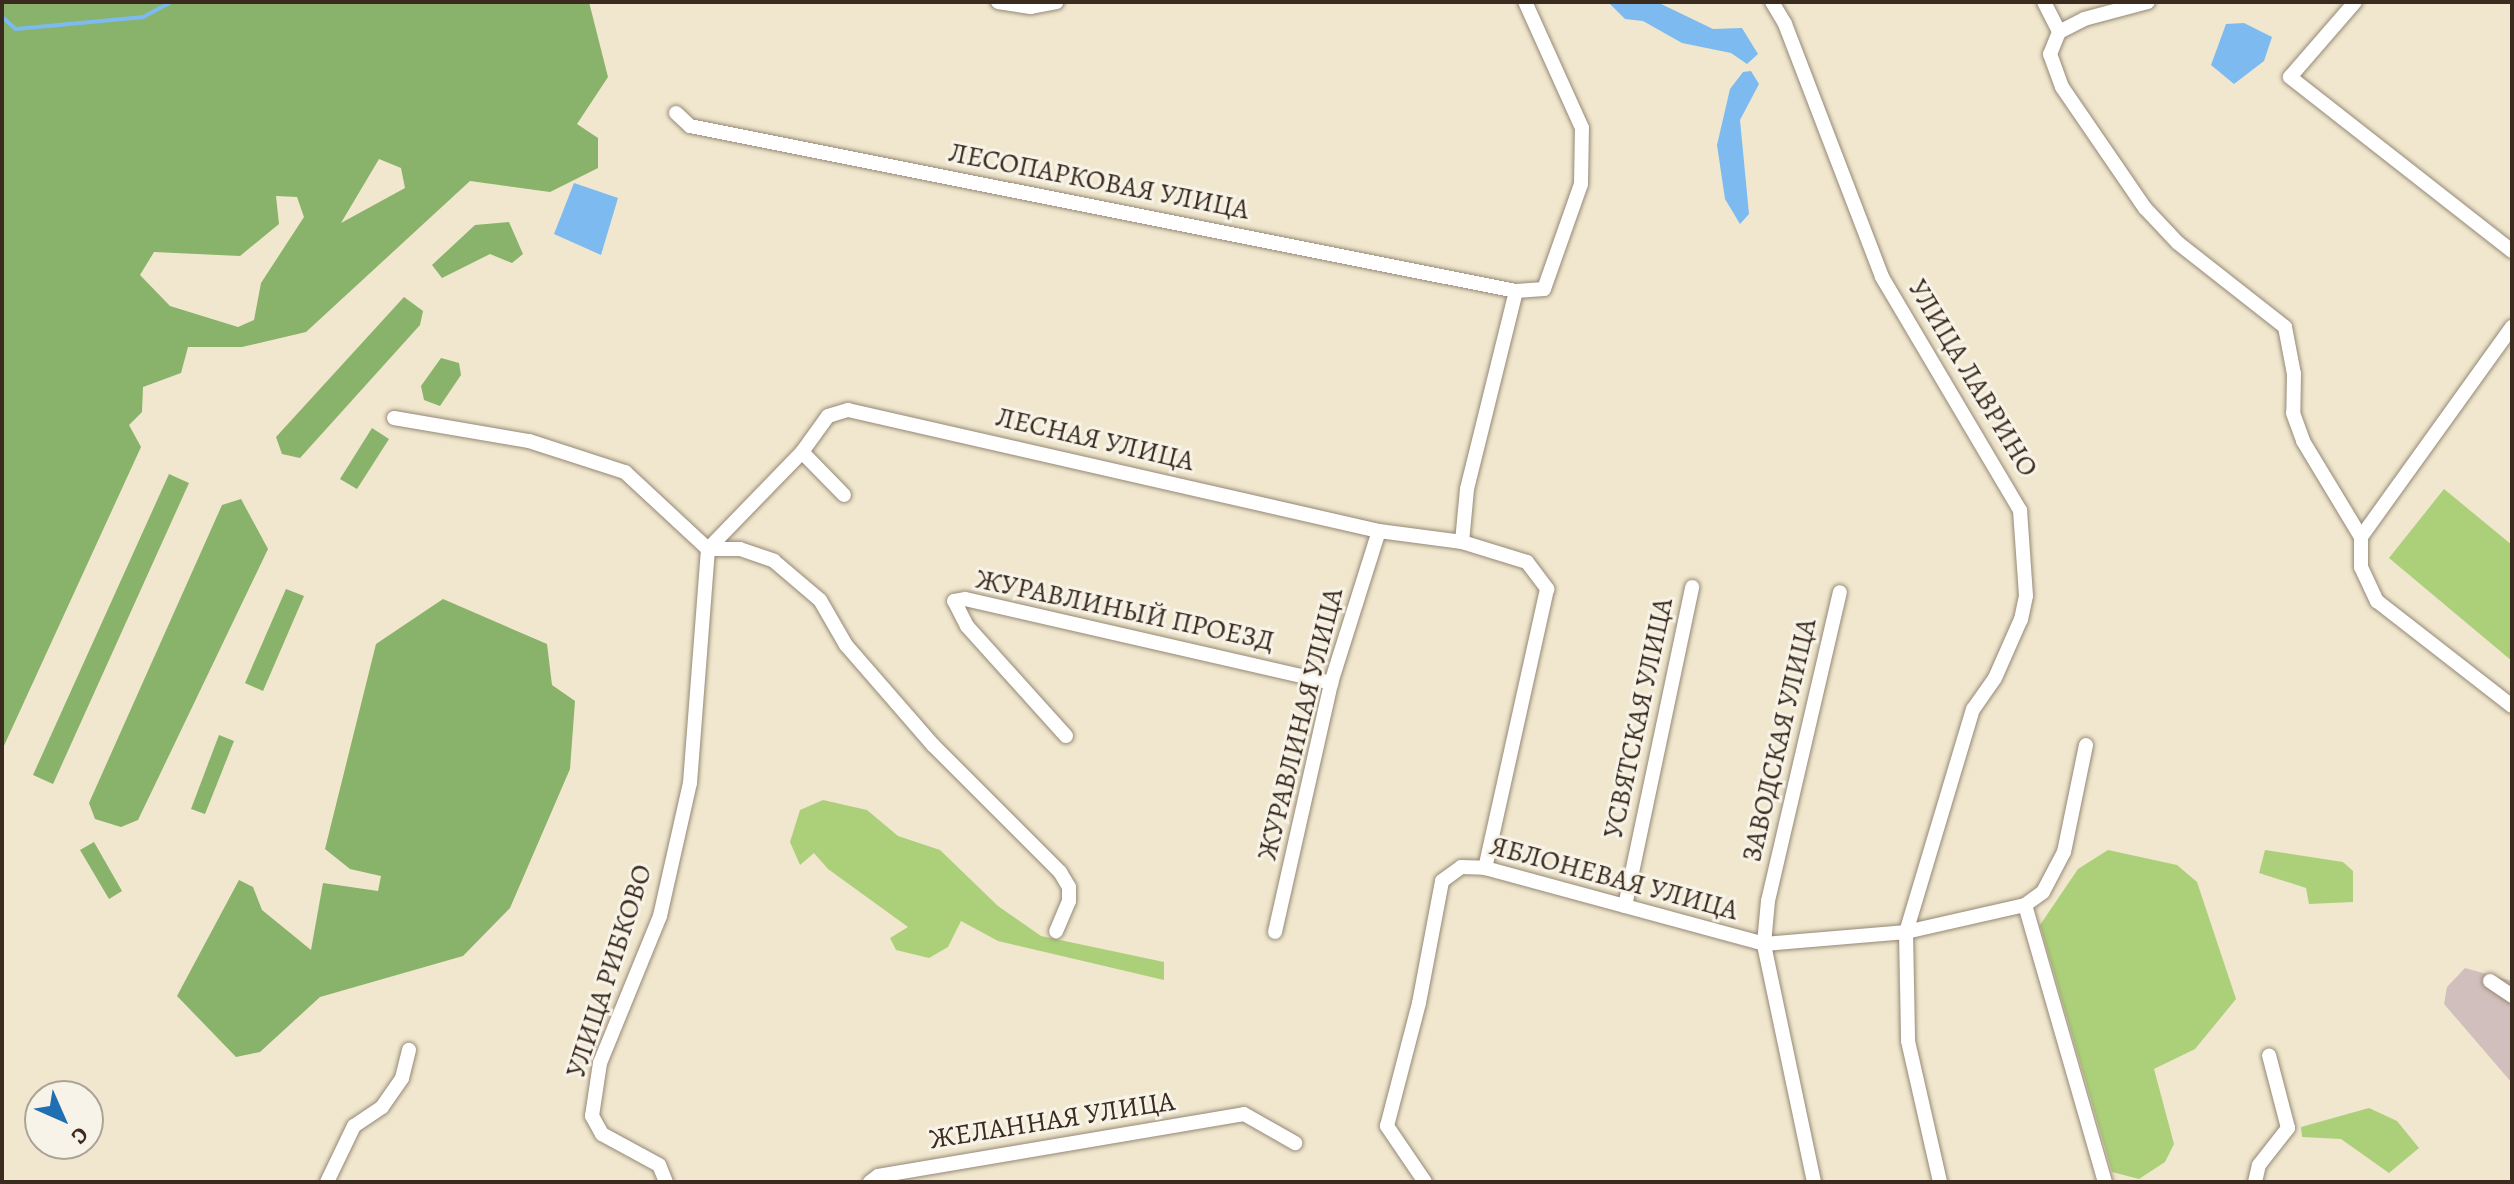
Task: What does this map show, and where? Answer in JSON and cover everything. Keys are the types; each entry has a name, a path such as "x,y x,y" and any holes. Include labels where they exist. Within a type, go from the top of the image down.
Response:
{"street":[{"path":"998,2 1031,7 1057,2"},
{"path":"1462,542 1467,489 1516,291 1544,289 1581,184 1582,128 1525,2"},
{"name":"УЛИЦА ЛАВРИНО","path":"1772,2 1785,24 1882,277 1919,346 2010,487 2022,518 2026,596 2021,619 1995,678 1973,709 1906,932 1908,1041 1940,1182"},
{"path":"2044,2 2059,32"},
{"path":"2148,2 2084,19 2059,32 2050,54 2062,87 2145,208 2178,243 2285,327 2294,374 2293,413 2303,441 2360,535 2361,567 2377,601 2512,706"},
{"path":"2355,2 2290,77 2512,251"},
{"name":"ЛЕСОПАРКОВАЯ УЛИЦА","path":"676,113 690,126 1516,291"},
{"path":"2360,535 2512,327"},
{"name":"ЛЕСНАЯ УЛИЦА","path":"708,549 802,452 828,416 848,410 1379,531 1462,542 1527,562 1547,589 1485,868"},
{"path":"394,418 529,441 625,472 708,549 740,549 774,561 820,600 846,645 933,745 1060,872 1069,887 1069,901 1056,931"},
{"path":"802,452 844,495"},
{"name":"ЖУРАВЛИНАЯ УЛИЦА","path":"1275,932 1331,683 1379,531"},
{"name":"УЛИЦА РИБКОВО","path":"666,1182 659,1165 602,1134 592,1116 600,1063 660,916 690,783 708,549"},
{"name":"УСВЯТСКАЯ УЛИЦА","path":"1625,906 1692,587"},
{"name":"ЗАВОДСКАЯ УЛИЦА","path":"1814,1182 1764,944 1768,901 1840,592"},
{"name":"ЖУРАВЛИНЫЙ ПРОЕЗД","path":"1066,736 967,626 954,601 965,599 1331,683"},
{"path":"2086,745 2064,852 2043,892 2025,905 2105,1182"},
{"name":"ЯБЛОНЕВАЯ УЛИЦА","path":"1425,1182 1387,1126 1419,1003 1442,881 1461,867 1485,868 1764,944 1906,932 2025,905"},
{"path":"2490,981 2512,996"},
{"path":"327,1182 354,1126 382,1107 402,1078 409,1050"},
{"path":"2255,1182 2259,1165 2288,1128 2269,1055"},
{"name":"ЖЕЛАННАЯ УЛИЦА","path":"870,1182 878,1176 1244,1114 1295,1143"}],"shaded area":[{"path":"2465,968 2512,981 2512,1083 2444,1004 2447,987"}],"green space":[{"path":"2,2 589,2 608,77 577,124 598,138 598,168 550,192 470,181 306,332 242,347 188,347 181,373 143,387 142,412 129,425 141,447 2,750","holes":["379,159 401,168 405,188 341,223","276,196 297,197 304,217 261,283 254,320 238,327 170,306 140,275 154,252 240,256 279,224"]},
{"path":"509,222 523,254 512,263 490,254 442,278 432,265 475,225"},
{"path":"404,297 423,311 420,325 300,458 282,454 276,437"},
{"path":"441,358 459,363 461,375 440,406 424,400 421,386"},
{"path":"372,428 389,439 357,489 340,479"},
{"path":"169,474 189,483 53,784 33,775"},
{"path":"2444,489 2512,545 2512,661 2389,558"},
{"path":"241,499 268,549 138,820 121,827 95,819 89,803 222,505"},
{"path":"286,589 304,596 263,691 245,683"},
{"path":"443,599 547,644 552,685 575,701 570,769 510,908 463,956 320,997 260,1052 236,1057 177,996 239,880 253,887 262,910 311,950 323,883 378,891 381,876 350,869 325,849 376,644"},
{"path":"219,735 234,741 205,814 191,809"},
{"path":"823,800 867,810 898,836 940,850 998,906 1041,936 1164,962 1164,980 998,941 961,921 948,947 929,958 896,950 890,938 908,927 828,869 814,853 800,865 790,842 800,810"},
{"path":"94,842 122,891 109,899 80,850"},
{"path":"2108,850 2177,865 2197,882 2236,999 2195,1049 2154,1069 2174,1144 2165,1162 2139,1179 2112,1172 2040,925 2078,869"},
{"path":"2265,850 2343,862 2353,871 2353,902 2309,904 2306,888 2259,873"},
{"path":"2369,1108 2397,1121 2419,1148 2389,1173 2341,1139 2302,1137 2301,1127"}],"water":[{"path":"1608,2 1657,2 1713,29 1742,28 1758,54 1747,64 1731,53 1682,43 1643,21 1625,19"},
{"path":"2244,23 2272,37 2264,61 2234,84 2211,65 2226,24"},
{"path":"1751,71 1759,84 1740,120 1749,214 1740,224 1725,199 1717,145 1730,89 1743,72"},
{"path":"574,183 618,198 601,255 554,234"}],"waterway":[{"path":"2,17 16,29 143,17 171,2"}]}
